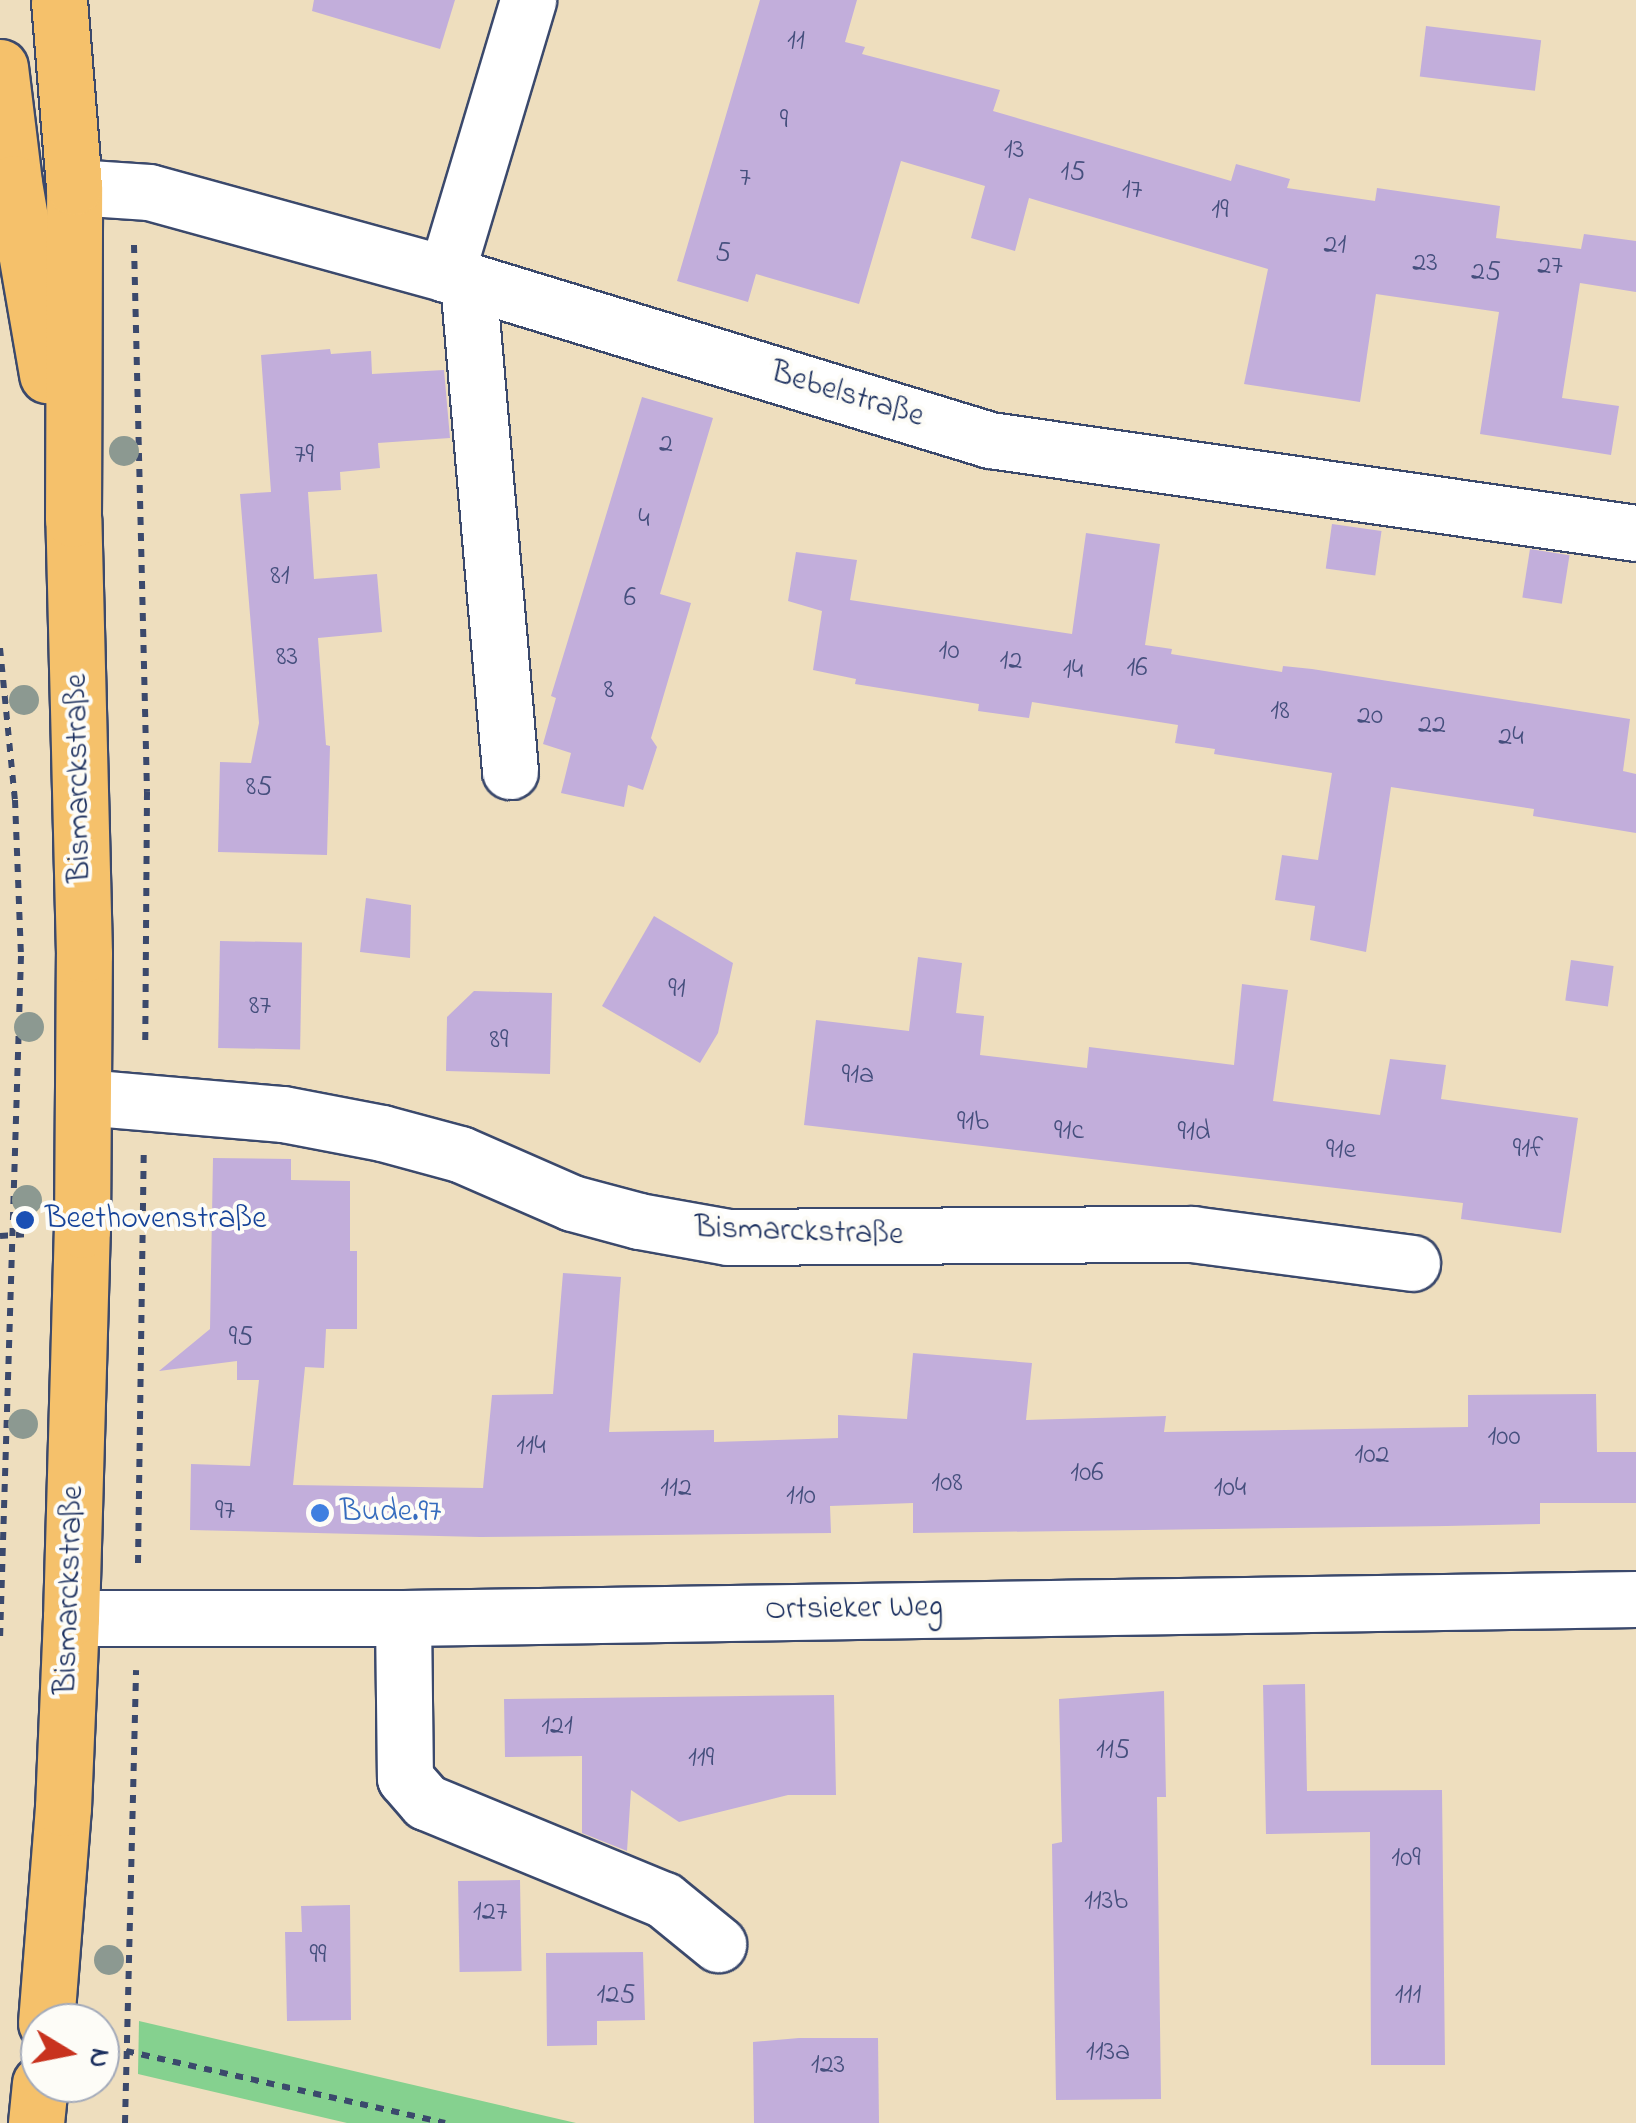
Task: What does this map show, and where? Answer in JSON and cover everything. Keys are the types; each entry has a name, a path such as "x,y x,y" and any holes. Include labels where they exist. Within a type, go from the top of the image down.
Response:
{"main road":[{"name":"Bismarckstraße","path":"48,2003 63,1808 71,1618 83,1097 82,774 72,518 74,187 59,0"},
{"name":"Bismarckstraße","path":"0,67 14,184 72,518"}],"street":[{"path":"510,771 457,277 528,0"},
{"name":"Bebelstraße","path":"74,187 148,192 457,277 990,440 1636,533"},
{"name":"Bismarckstraße","path":"83,1097 283,1114 382,1133 460,1154 572,1203 639,1222 728,1236 1192,1234 1412,1263"},
{"name":"Ortsieker Weg","path":"71,1618 404,1618 1636,1599"},
{"path":"404,1618 405,1778 426,1802 664,1900 718,1944"}],"path":[{"path":"0,648 15,800 21,956 0,1640"},
{"path":"125,2123 137,1621"},
{"path":"126,2050 445,2123"}],"green space":[{"path":"139,2021 576,2123 347,2123 138,2074"}],"building":[{"path":"314,0 455,0 440,49 312,11"},
{"path":"760,0 857,0 845,42 865,47 862,54 1000,90 993,111 1231,181 1236,164 1290,179 1287,188 1375,201 1377,188 1500,206 1496,238 1581,249 1584,234 1636,241 1636,292 1580,283 1562,398 1619,406 1611,455 1480,434 1499,312 1376,294 1360,402 1244,384 1268,269 1029,198 1015,251 971,238 985,186 901,161 859,304 756,274 748,302 677,281"},
{"path":"1426,26 1541,40 1535,91 1420,77"},
{"path":"330,349 331,354 371,351 372,374 444,370 450,438 378,443 380,468 340,472 341,490 308,492 314,579 377,574 382,632 318,638 326,745 330,746 327,855 218,852 220,762 251,763 259,723 240,494 271,492 261,355"},
{"path":"642,397 713,418 660,594 691,603 651,738 657,747 643,790 628,785 624,807 561,793 571,753 543,744 556,698 551,696"},
{"path":"1332,524 1382,531 1375,576 1326,569"},
{"path":"1086,533 1160,544 1145,645 1172,649 1171,654 1282,672 1283,666 1312,669 1630,719 1623,771 1636,774 1636,833 1533,816 1534,809 1391,787 1366,952 1310,940 1315,906 1275,900 1282,855 1318,860 1332,773 1214,754 1215,749 1175,743 1178,725 1032,702 1029,718 978,711 979,704 855,684 856,679 813,670 822,611 788,601 796,552 857,560 850,600 1072,634"},
{"path":"1530,549 1570,555 1562,604 1522,597"},
{"path":"366,898 411,905 410,958 360,952"},
{"path":"654,916 733,963 718,1033 700,1063 602,1006"},
{"path":"220,941 302,942 300,1049 218,1048"},
{"path":"918,957 962,963 956,1013 984,1016 980,1055 1087,1068 1089,1047 1234,1065 1242,984 1288,990 1273,1101 1380,1115 1390,1059 1446,1065 1441,1099 1578,1118 1561,1233 1461,1219 1463,1203 804,1125 816,1020 909,1031"},
{"path":"1571,960 1614,966 1608,1007 1565,1001"},
{"path":"474,991 552,993 550,1074 446,1071 447,1017"},
{"path":"213,1158 291,1159 291,1180 350,1181 350,1251 357,1251 357,1329 326,1329 324,1368 305,1367 293,1485 483,1488 492,1395 553,1394 563,1273 621,1277 609,1432 714,1430 714,1442 838,1438 838,1415 907,1419 913,1353 1032,1363 1026,1420 1166,1416 1164,1432 1468,1427 1468,1395 1596,1394 1597,1452 1636,1452 1636,1503 1540,1503 1540,1524 1447,1526 913,1533 913,1503 830,1506 831,1533 480,1537 190,1530 191,1464 250,1466 259,1380 237,1380 237,1361 159,1371 210,1329"},
{"path":"1305,1684 1307,1791 1442,1790 1445,2065 1371,2065 1370,1832 1266,1834 1263,1685"},
{"path":"1164,1691 1166,1797 1157,1797 1161,2099 1056,2100 1052,1844 1062,1842 1059,1699"},
{"path":"834,1695 836,1795 788,1795 679,1822 631,1790 627,1851 582,1833 582,1756 505,1757 504,1699"},
{"path":"520,1880 522,1971 460,1972 458,1881"},
{"path":"350,1905 351,2020 287,2021 285,1932 302,1932 301,1906"},
{"path":"643,1952 645,2020 597,2021 597,2045 547,2046 546,1953"},
{"path":"878,2038 879,2123 754,2123 753,2042"}],"place":[{"name":"Beethovenstraße","path":"25,1220"},
{"name":"Bude.97","path":"320,1513"}]}
